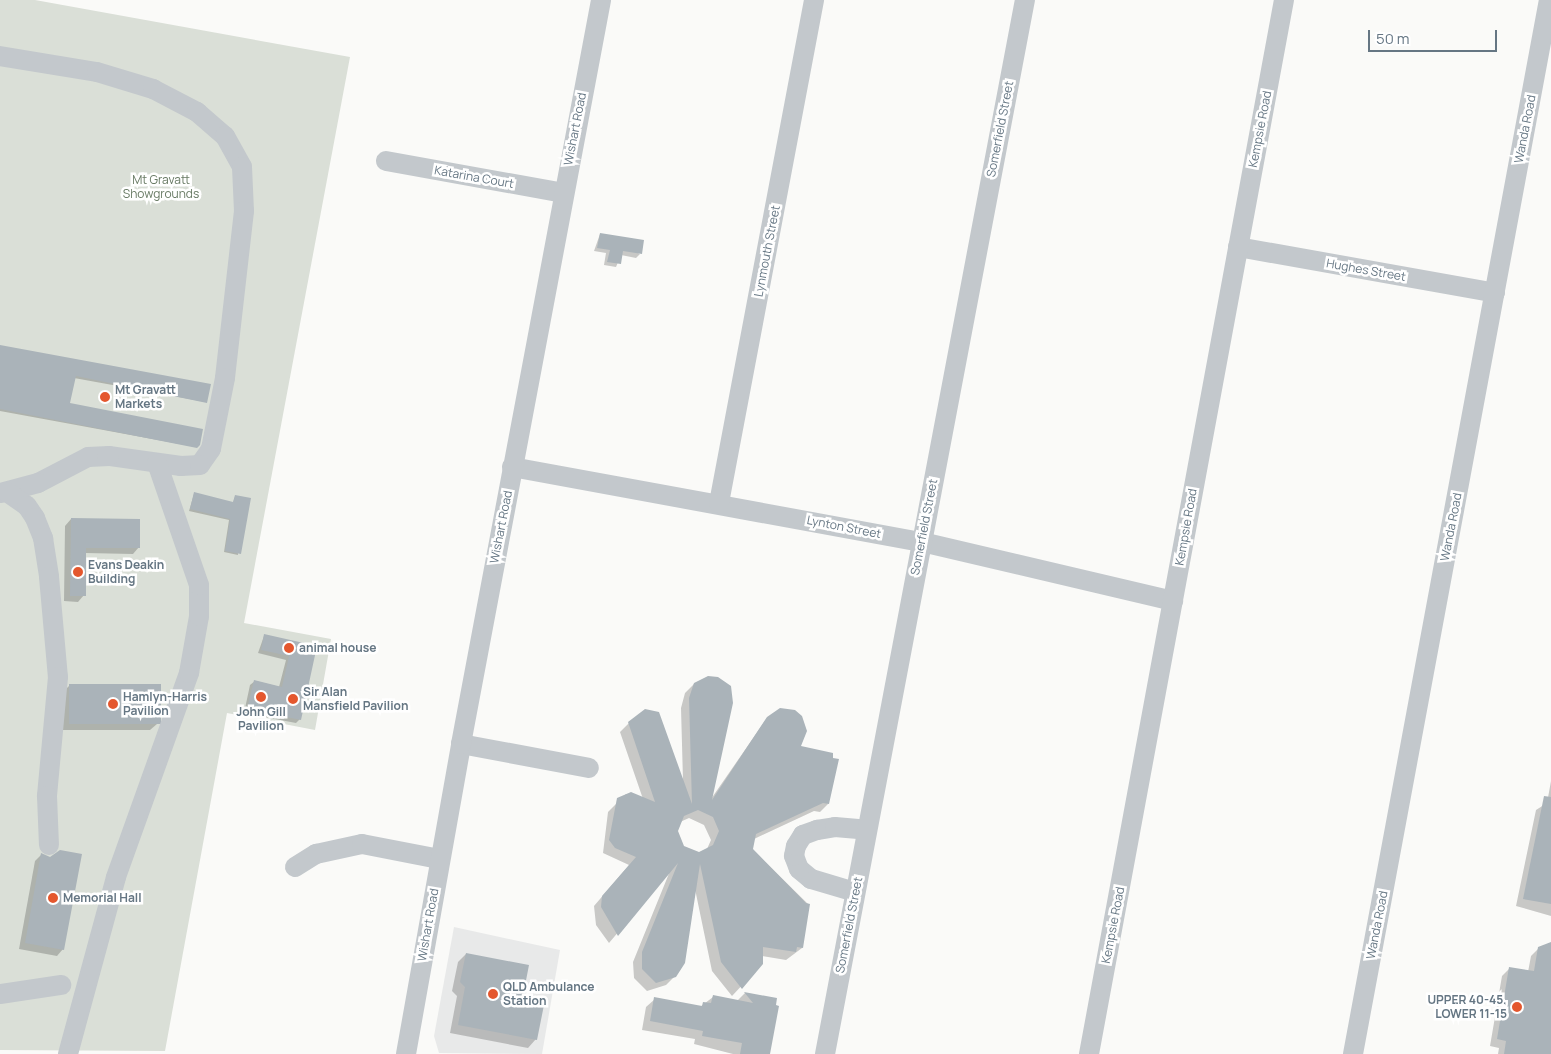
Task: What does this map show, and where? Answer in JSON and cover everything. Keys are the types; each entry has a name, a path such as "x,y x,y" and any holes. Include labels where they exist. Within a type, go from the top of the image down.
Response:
{"street":[{"name":"Wishart Road","path":"406,1054 460,744 601,0"},
{"name":"Lynmouth Street","path":"719,503 814,0"},
{"name":"Somerfield Street","path":"825,1054 1025,0"},
{"name":"Kempsie Road","path":"1089,1054 1284,0"},
{"name":"Wanda Road","path":"1353,1054 1549,0"},
{"path":"0,56 97,72 153,89 196,112 225,136 242,167 244,211 226,378 211,449 200,465 157,463 109,456 88,457 64,472 3,492"},
{"name":"Katarina Court","path":"386,161 563,193"},
{"name":"Hughes Street","path":"1238,247 1495,293"},
{"path":"68,1054 116,877 189,673 199,616 199,584 157,463"},
{"name":"Lynton Street","path":"512,467 719,503 922,542 1173,601"},
{"path":"3,492 27,506 35,518 43,538 49,577 58,677 47,796 49,845"},
{"path":"460,744 589,768"},
{"path":"855,892 811,878 799,869 795,851 803,835 817,830 835,827 867,830"},
{"path":"295,867 316,854 362,844 439,859"},
{"path":"0,994 61,985"}],"shaded area":[{"path":"454,927 560,950 542,1054 439,1053 434,1036"}],"green space":[{"name":"Mt Gravatt Showgrounds","path":"0,0 35,0 350,57 244,623 331,639 315,730 227,713 165,1051 0,1050"}],"building":[{"path":"600,233 644,240 642,254 623,251 621,264 607,262 610,250 597,248"},
{"path":"0,345 211,384 207,403 76,376 70,403 203,429 200,445 197,448 0,409"},
{"path":"194,492 233,502 235,495 251,498 241,554 225,551 230,519 190,509"},
{"name":"Evans Deakin Building","path":"71,518 140,519 140,548 86,548 86,596 70,596"},
{"path":"264,634 317,646 301,720 247,709 254,680 282,687 289,656 261,650"},
{"path":"708,676 718,677 731,686 733,703 712,800 767,717 780,708 795,710 802,716 807,731 801,746 833,753 833,758 839,759 829,804 823,803 756,834 753,849 806,903 810,904 803,948 797,947 796,952 763,947 763,964 742,989 721,962 700,864 685,963 676,977 656,983 642,969 642,952 678,863 618,936 601,907 602,896 636,857 615,848 609,840 617,798 631,792 655,802 628,722 645,709 659,712 692,804 689,698 694,683","holes":["698,810 713,817 719,831 713,845 699,852 684,846 678,831 684,816"]},
{"name":"Hamlyn-Harris Pavilion","path":"69,684 161,684 161,724 69,724"},
{"path":"1544,796 1551,797 1551,904 1523,899"},
{"name":"Memorial Hall","path":"60,850 82,854 64,950 25,943 41,853 50,857"},
{"path":"1551,942 1551,1054 1504,1054 1506,1041 1497,1039 1509,967 1534,971 1538,947"},
{"name":"QLD Ambulance Station","path":"466,953 529,965 522,1001 544,1005 537,1040 458,1025 465,987 460,982"},
{"path":"744,992 777,998 776,1005 779,1006 770,1054 740,1054 742,1043 702,1036 703,1031 650,1021 654,997 702,1006 703,1002 711,1003 713,995 753,1003"}],"place":[{"name":"Mt Gravatt Markets","path":"105,397"},
{"name":"Evans Deakin Building","path":"78,572"},
{"name":"animal house","path":"289,648"},
{"name":"John Gill Pavilion","path":"261,697"},
{"name":"Sir Alan Mansfield Pavilion","path":"293,699"},
{"name":"Hamlyn-Harris Pavilion","path":"113,704"},
{"name":"Memorial Hall","path":"53,898"},
{"name":"QLD Ambulance Station","path":"493,994"},
{"name":"UPPER 40-45, LOWER 11-15","path":"1517,1007"}]}
